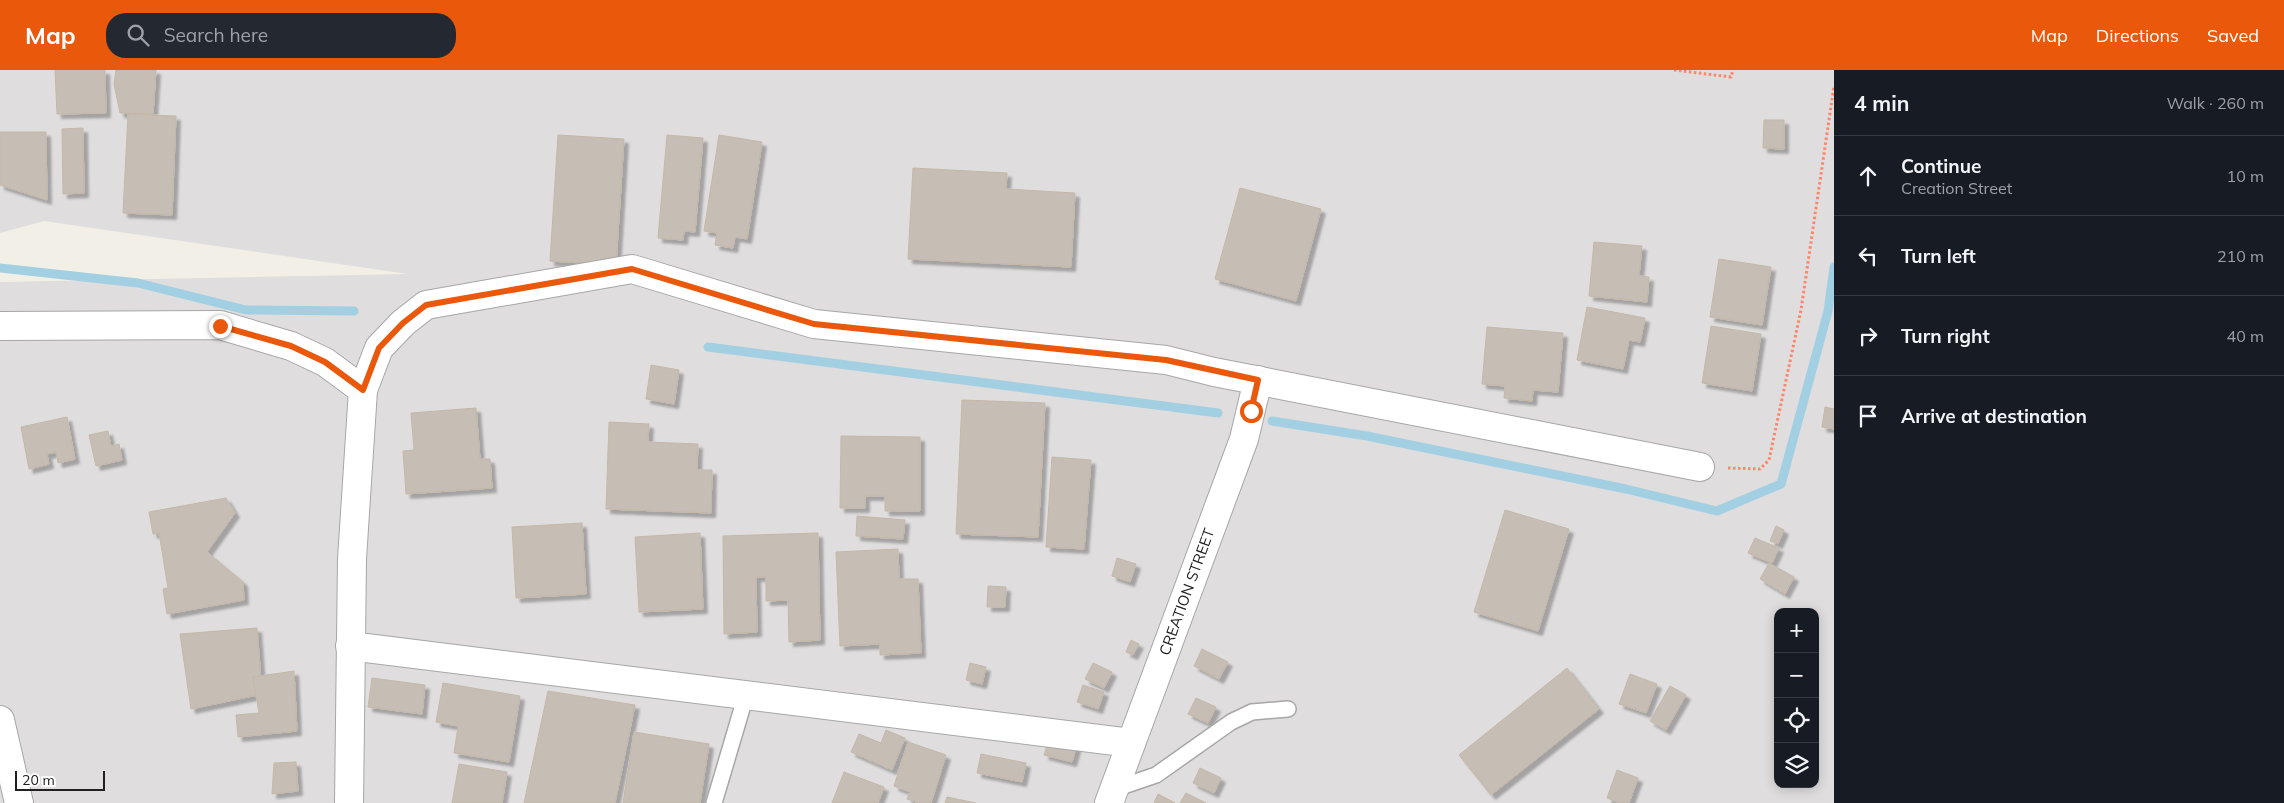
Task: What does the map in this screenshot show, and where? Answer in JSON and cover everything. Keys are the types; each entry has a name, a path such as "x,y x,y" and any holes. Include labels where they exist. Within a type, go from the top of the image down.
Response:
{"street":[{"path":"348,803 352,559 363,390 379,348 403,323 426,305 632,269 814,324 1166,360 1258,380 1700,467"},
{"path":"0,326 220,326 291,346 325,362 363,390"},
{"name":"CREATION STREET","path":"1112,796 1244,439 1258,380"},
{"path":"350,646 1131,743"},
{"path":"0,720 19,803"}],"lane":[{"path":"714,803 746,695"},
{"path":"1112,796 1156,775 1231,722 1252,712 1288,709"}],"path":[{"path":"1674,70 1730,77 1733,70"},
{"path":"1700,467 1760,470 1769,460 1801,310 1834,86"}],"shaded area":[{"path":"0,70 1834,70 1834,803 0,803 0,282 408,274 44,221 0,233"}],"building":[{"path":"55,70 105,70 106,113 57,114"},
{"path":"116,70 156,70 153,114 120,113 114,84"},
{"path":"128,114 176,116 172,215 123,213"},
{"path":"1764,120 1784,120 1784,149 1763,148"},
{"path":"83,128 84,193 63,194 62,129"},
{"path":"0,132 46,132 47,200 0,185"},
{"path":"558,135 624,139 616,265 550,261"},
{"path":"667,135 703,138 695,232 684,231 683,240 658,238"},
{"path":"719,135 762,142 747,239 735,237 733,248 715,245 717,233 704,231"},
{"path":"913,168 1007,173 1006,189 1075,193 1071,267 908,259"},
{"path":"1240,188 1321,209 1296,301 1215,279"},
{"path":"1594,242 1642,246 1639,276 1649,277 1647,302 1589,296"},
{"path":"1719,259 1771,267 1762,325 1710,317"},
{"path":"1587,307 1645,318 1640,342 1629,340 1623,369 1577,360"},
{"path":"1711,326 1761,334 1752,391 1702,383"},
{"path":"1487,327 1563,333 1558,392 1533,390 1532,401 1504,398 1505,386 1482,384"},
{"path":"651,365 679,370 674,404 646,399"},
{"path":"962,400 1045,403 1038,537 956,534"},
{"path":"1825,407 1834,409 1834,429 1822,427"},
{"path":"476,408 480,459 490,459 492,488 406,494 403,451 414,450 411,413"},
{"path":"67,417 75,459 58,463 56,452 47,454 49,464 29,469 21,427"},
{"path":"609,422 649,424 648,442 698,444 697,470 712,470 711,513 606,509"},
{"path":"108,431 111,446 119,444 122,460 96,466 89,435"},
{"path":"841,436 920,437 920,511 885,511 885,496 865,496 865,508 840,508"},
{"path":"1052,457 1091,460 1084,549 1046,547"},
{"path":"226,498 235,513 207,552 243,582 244,600 167,614 163,589 168,588 159,533 153,534 149,512"},
{"path":"1505,510 1569,529 1538,631 1474,612"},
{"path":"857,516 905,520 903,539 856,536"},
{"path":"582,523 586,594 516,598 512,527"},
{"path":"1776,526 1784,530 1778,544 1770,541"},
{"path":"700,533 703,609 639,612 635,537"},
{"path":"818,533 820,640 789,642 788,600 766,601 766,577 756,577 757,632 724,634 723,536"},
{"path":"1755,538 1779,548 1772,563 1748,553"},
{"path":"898,549 899,579 918,579 921,653 880,655 880,644 840,646 836,552"},
{"path":"1117,558 1136,564 1130,582 1112,576"},
{"path":"1769,563 1794,577 1785,594 1760,579"},
{"path":"988,586 1006,587 1005,607 987,607"},
{"path":"257,628 262,694 191,709 180,634"},
{"path":"1131,640 1139,644 1133,655 1126,652"},
{"path":"1202,649 1228,662 1219,679 1194,666"},
{"path":"970,663 986,667 982,684 966,680"},
{"path":"1093,663 1112,672 1104,688 1085,679"},
{"path":"1567,668 1599,709 1491,795 1459,755"},
{"path":"294,671 297,731 238,737 236,715 259,713 253,677"},
{"path":"1630,674 1657,684 1646,713 1619,704"},
{"path":"372,678 425,685 422,714 368,707"},
{"path":"443,683 520,696 509,762 454,753 458,726 436,722"},
{"path":"1083,685 1104,692 1098,709 1077,702"},
{"path":"1670,686 1686,695 1666,730 1650,721"},
{"path":"548,691 635,705 615,803 524,803"},
{"path":"1196,698 1216,707 1208,723 1188,714"},
{"path":"886,730 905,738 892,770 851,752 859,734 881,743"},
{"path":"634,732 709,744 700,803 623,803"},
{"path":"1050,736 1077,744 1072,762 1044,755"},
{"path":"908,742 946,755 931,803 919,803 907,799 910,792 894,786"},
{"path":"981,754 1026,763 1022,782 977,773"},
{"path":"296,762 298,791 272,794 274,763"},
{"path":"459,764 507,772 502,803 452,803"},
{"path":"1200,768 1221,778 1214,793 1193,783"},
{"path":"1617,770 1638,778 1629,803 1620,803 1607,798"},
{"path":"844,772 884,787 878,803 832,803"},
{"path":"1186,793 1206,803 1180,803"},
{"path":"1158,794 1175,803 1154,803"},
{"path":"947,797 976,803 945,803"}],"waterway":[{"path":"1272,421 1367,436 1626,489 1717,511 1781,484 1828,311 1834,267"},
{"path":"0,268 138,283 246,310 354,311"},
{"path":"708,347 1218,413"}],"route":[{"path":"220,326 291,346 325,362 363,390 379,348 403,323 426,305 632,269 814,324 1166,360 1214,372 1258,380 1251,411"}]}
